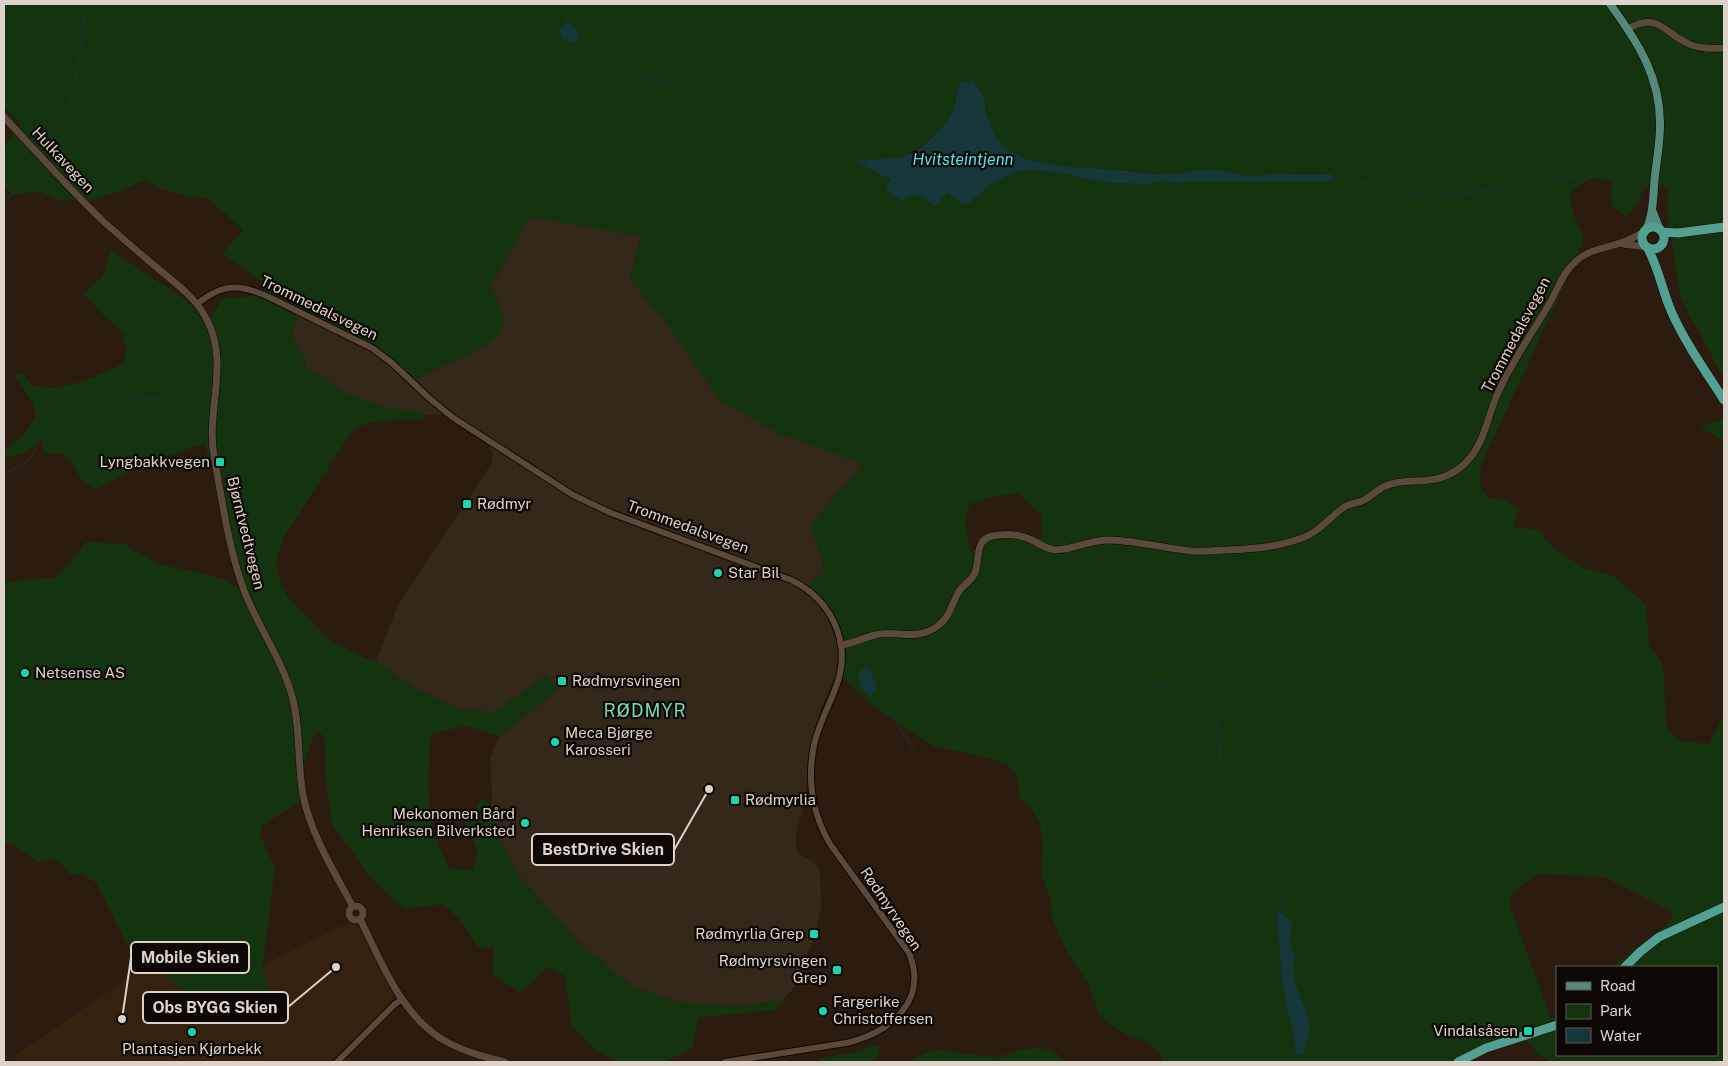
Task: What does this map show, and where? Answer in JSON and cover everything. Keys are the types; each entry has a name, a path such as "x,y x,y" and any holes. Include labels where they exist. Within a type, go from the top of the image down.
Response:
{"highway":[{"path":"1724,227 1678,233 1661,231 1652,227 1644,232 1642,240 1658,269 1672,313 1724,400"},
{"path":"1658,269 1657,258 1664,236 1661,231"},
{"path":"1647,247 1654,249 1679,237 1724,231"},
{"path":"1626,966 1659,937 1724,908"},
{"path":"1458,1062 1486,1048 1556,1025"}],"main road":[{"path":"1610,4 1643,53 1650,68 1659,104 1660,136 1651,217 1644,232"},
{"path":"1628,29 1638,24 1655,23 1665,27 1692,45 1704,48 1724,48"},
{"name":"Hulkavegen","path":"4,117 62,180 104,221"},
{"path":"1652,205 1654,216 1661,231"},
{"name":"Bjørntvedtvegen","path":"104,221 188,293 208,321 216,346 218,372 212,443 236,561 250,603 282,669 292,698 298,730 302,788 309,818 353,906 349,911 350,916 354,920 360,920 402,999"},
{"name":"Trommedalsvegen","path":"1620,244 1644,232"},
{"name":"Trommedalsvegen","path":"841,645 879,634 908,636 919,634 941,624 948,616 959,592 974,574 981,544 988,538 1004,534 1019,536 1055,550 1104,540 1129,541 1194,551 1255,549 1286,543 1310,535 1345,506 1364,500 1386,486 1397,483 1429,481 1451,474 1466,462 1478,447 1485,434 1503,383 1572,264 1588,252 1598,248 1620,244 1634,244 1647,247"},
{"path":"402,999 423,1024 446,1042 470,1053 505,1062"}],"street":[{"name":"Trommedalsvegen","path":"197,304 222,288 234,286 247,288 364,344 392,362 429,398 452,417 573,495 611,514 777,574 803,586 814,594 827,608 837,628 841,645"},
{"name":"Rødmyrvegen","path":"725,1062 832,1046 862,1039 877,1032 896,1019 906,1006 914,988 914,970 909,953 830,844 820,826 814,804 811,778 814,745 840,675 842,661 841,645"},
{"path":"337,1062 402,999"}],"shaded area":[{"path":"530,217 641,236 630,279 667,324 779,434 863,463 811,525 825,571 823,606 839,647 837,672 820,711 809,760 806,795 795,839 798,853 815,863 820,872 821,908 815,935 807,956 814,959 802,978 783,1000 734,1007 677,1002 631,986 605,965 606,962 589,954 516,872 513,862 502,845 491,806 490,758 499,737 557,690 547,675 493,713 456,707 419,691 376,661 398,605 491,464 493,454 487,443 443,414 425,415 414,411 390,409 343,393 320,375 308,370 300,350 292,339 293,327 302,309 366,341 416,379 480,348 503,318 491,286"},
{"path":"352,923 362,930 394,990 392,1002 341,1055 358,1062 17,1062 14,1056 140,970 161,970 181,991 237,999 270,1016 270,999 263,965 341,926"}],"green space":[{"path":"4,4 1724,4 1724,379 1681,299 1668,220 1667,186 1644,187 1638,204 1626,217 1612,205 1611,182 1593,179 1583,182 1569,194 1574,216 1584,238 1573,267 1481,465 1480,487 1489,499 1502,499 1519,509 1513,526 1538,529 1551,546 1584,568 1612,575 1646,604 1649,645 1663,664 1667,730 1681,741 1709,744 1724,714 1724,1062 1552,1062 1538,1054 1529,1042 1520,1042 1487,1051 1464,1062 1161,1062 1162,1059 1157,1050 1147,1042 1125,1034 1104,1020 1098,1012 1088,983 1068,954 1052,918 1052,904 1041,873 1043,849 1040,824 1032,809 1020,798 1016,774 1008,765 989,758 933,746 876,708 837,672 839,647 823,606 805,590 825,571 811,525 863,463 779,434 721,402 667,324 630,279 641,236 530,217 491,286 504,319 502,330 497,337 476,350 416,379 366,341 302,310 293,327 292,339 300,350 308,370 320,375 344,393 390,409 414,411 425,415 424,419 420,420 374,422 350,434 284,537 276,561 281,585 288,597 329,640 365,658 376,661 419,691 456,707 493,713 547,675 558,690 499,737 466,726 431,734 430,811 436,840 449,868 473,871 478,852 466,825 482,798 491,806 502,845 513,862 516,872 589,954 606,962 605,965 631,986 677,1002 734,1007 786,1000 775,1010 701,1017 698,1021 692,1048 665,1062 619,1062 595,1050 572,1026 565,976 548,967 520,993 493,974 493,945 485,948 477,946 461,921 443,904 404,909 372,879 333,826 326,786 324,736 318,732 314,735 300,773 301,801 261,826 260,836 275,867 263,965 270,999 271,1016 237,999 181,991 161,970 140,970 96,883 83,874 69,874 61,863 50,859 40,863 14,845 4,842 4,582 12,583 20,580 55,578 80,551 85,542 125,544 159,564 228,581 239,589 238,576 205,444 149,464 96,490 81,479 72,463 62,453 44,454 41,437 26,453 16,456 4,456 4,452 25,433 36,416 33,404 16,377 17,372 24,375 32,385 49,388 59,387 88,379 123,363 127,346 123,340 124,332 107,319 83,293 102,278 111,250 186,300 208,321 223,298 250,296 264,291 261,281 222,254 243,230 208,198 186,196 162,189 145,180 119,192 90,200 60,200 38,191 12,195 4,185 5,146 20,124 4,107","holes":["956,94 985,99 990,126 1001,144 1018,156 1048,165 1129,170 1153,174 1178,174 1194,170 1220,170 1245,176 1300,173 1333,175 1331,181 1188,181 1178,184 1163,180 1148,184 1110,183 1065,173 1033,170 1017,171 990,185 968,204 962,204 947,193 935,207 924,197 885,190 891,180 859,162 898,158 913,151 938,131 951,116 954,110","1018,493 1041,515 1042,539 1023,536 987,536 971,553 965,522 970,504 997,496","1541,874 1604,877 1671,911 1673,917 1665,926 1631,951 1616,966 1718,966 1718,1056 1556,1056 1556,1018 1551,1019 1509,903 1518,889","1279,911 1292,931 1290,936 1291,946 1295,955 1293,964 1296,984 1309,1020 1309,1034 1303,1054 1296,1054 1292,1026 1286,1005 1277,917"]},
{"path":"1724,417 1724,441 1699,426 1716,422"},
{"path":"875,1045 878,1046 880,1052 873,1062 815,1062 822,1058 858,1052"},
{"path":"1025,1049 1052,1050 1065,1062 905,1062 929,1052 940,1050 997,1057"}],"water":[{"path":"567,22 576,28 579,37 573,44 562,38 560,29"},
{"name":"Hvitsteintjenn","path":"973,80 985,99 985,111 996,138 1006,149 1021,157 1037,162 1059,166 1152,174 1178,174 1197,170 1219,170 1245,176 1333,174 1331,181 1188,181 1178,184 1163,180 1148,184 1110,183 1065,173 1033,170 1017,171 990,185 968,204 962,204 947,193 935,207 924,197 908,195 902,201 885,189 891,180 858,162 896,158 904,156 920,147 942,127 952,113 960,83"},
{"path":"865,667 870,669 877,688 870,698 860,685 858,674"},
{"path":"1279,911 1292,923 1290,936 1291,946 1295,955 1293,964 1296,984 1309,1020 1309,1034 1303,1054 1296,1054 1292,1026 1286,1005 1277,917"}],"waterway":[{"path":"567,22 567,16 572,4"},
{"path":"38,150 68,116 81,47 84,16"},
{"path":"573,44 578,52 679,88 693,99 719,109 787,127 817,139 858,162"},
{"path":"4,202 11,194 34,155"},
{"path":"1332,177 1428,198 1521,186 1562,176 1578,177"},
{"path":"1710,248 1724,260"},
{"path":"4,475 31,458 39,442 51,427 95,400 99,401 117,395 142,399 167,398 197,377"},
{"path":"1105,664 1145,681 1164,686 1211,709 1217,721 1220,756 1242,808 1260,840 1272,881 1282,900 1284,916"},
{"path":"870,698 893,717 915,752"},
{"path":"1295,1062 1296,1055"}],"place":[{"name":"Lyngbakkvegen","path":"220,462"},
{"name":"Rødmyr","path":"467,504"},
{"name":"Star Bil","path":"718,573"},
{"name":"Netsense AS","path":"25,673"},
{"name":"Rødmyrsvingen","path":"562,681"},
{"name":"Meca Bjørge Karosseri","path":"555,742"},
{"name":"BestDrive Skien","path":"709,789"},
{"name":"Rødmyrlia","path":"735,800"},
{"name":"Mekonomen Bård Henriksen Bilverksted","path":"525,823"},
{"name":"Rødmyrlia Grep","path":"814,934"},
{"name":"Obs BYGG Skien","path":"336,967"},
{"name":"Rødmyrsvingen Grep","path":"837,970"},
{"name":"Fargerike Christoffersen","path":"823,1011"},
{"name":"Mobile Skien","path":"122,1019"},
{"name":"Vindalsåsen","path":"1528,1031"},
{"name":"Plantasjen Kjørbekk","path":"192,1032"}],"district":[{"name":"RØDMYR","path":"645,711"}]}
